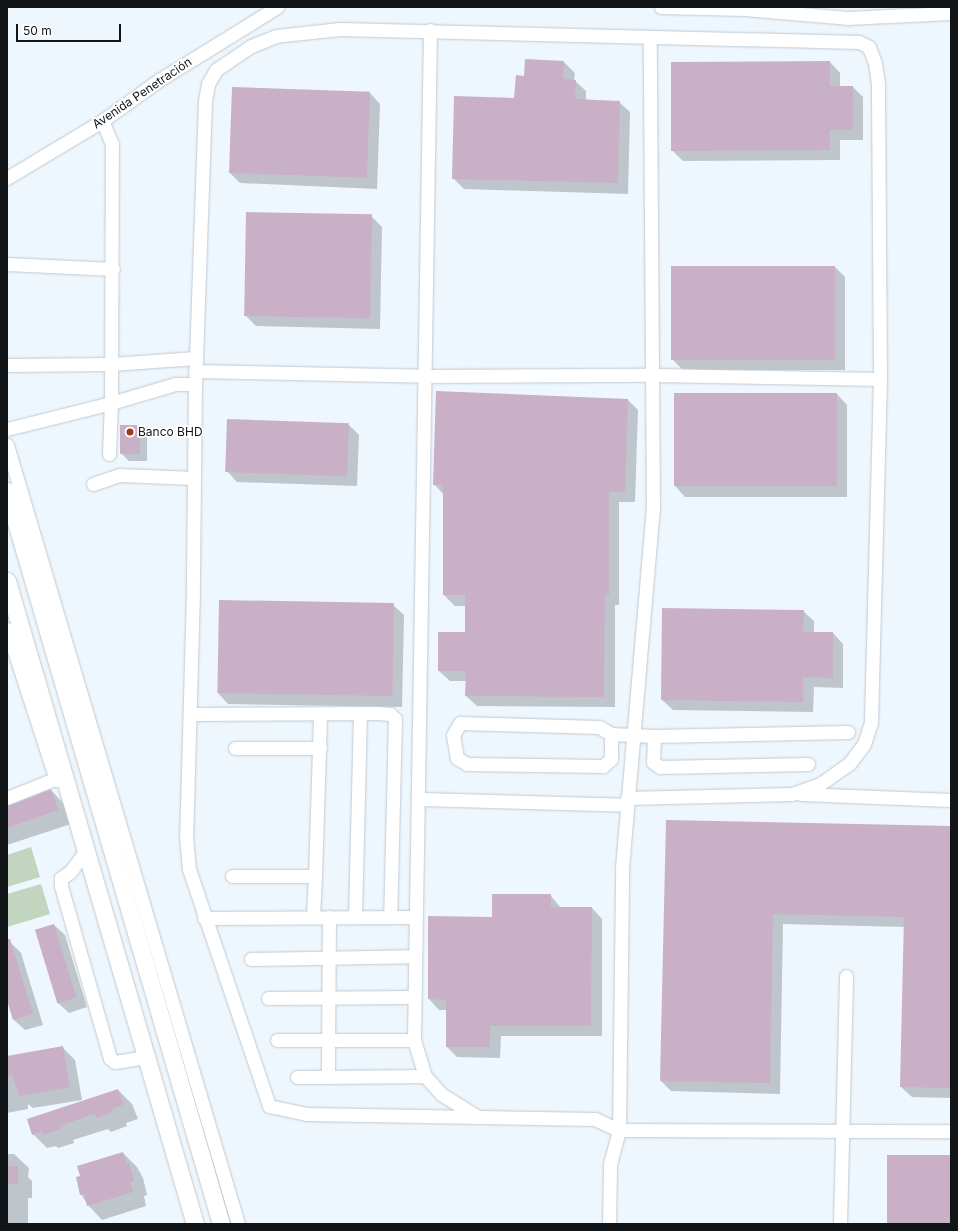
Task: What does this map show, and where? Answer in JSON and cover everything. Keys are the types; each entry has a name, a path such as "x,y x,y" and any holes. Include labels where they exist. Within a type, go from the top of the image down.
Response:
{"main road":[{"path":"7,491 221,1224"},
{"path":"7,581 9,603 60,778 85,852 195,1224"}],"street":[{"name":"Avenida Penetración","path":"7,178 102,121 158,80 277,7"},
{"path":"661,7 745,8 845,12 926,10 951,13"},
{"path":"792,794 820,784 849,764 864,744 871,722 880,379 878,84 875,63 869,47 859,42 650,38 430,30 340,29 276,36 251,46 216,70 208,84 205,101 195,378 190,714 186,836 189,869 204,918 269,1106 307,1114 595,1119 619,1130 951,1131"},
{"path":"430,30 414,1040 425,1076 441,1094 478,1117"},
{"path":"609,1224 610,1164 619,1130 622,868 653,509 654,375 650,38"},
{"path":"102,121 112,144 113,268 109,454"},
{"path":"7,168 26,166"},
{"path":"7,264 113,268"},
{"path":"7,365 112,364 196,358"},
{"path":"7,429 111,403 195,378 654,375 880,379"},
{"path":"7,445 238,1224"},
{"path":"93,484 119,475 194,478"},
{"path":"7,630 60,778 7,798"},
{"path":"313,917 320,748 320,713"},
{"path":"190,714 360,713 390,714 395,719 390,916"},
{"path":"355,917 360,713"},
{"path":"611,734 611,759 603,766 467,764 458,758 453,735 460,723 599,727 611,734 654,736 848,732"},
{"path":"654,736 653,762 660,767 808,764"},
{"path":"235,748 320,748"},
{"path":"418,799 627,801 792,794 951,800"},
{"path":"85,852 70,872 61,878 61,886 110,1058 115,1062 146,1057"},
{"path":"232,876 315,876"},
{"path":"328,1077 329,917"},
{"path":"204,918 416,917"},
{"path":"251,959 329,959 415,956"},
{"path":"840,1224 846,976"},
{"path":"268,998 414,998"},
{"path":"277,1040 414,1040"},
{"path":"297,1077 425,1076"}],"green space":[{"path":"31,847 40,877 7,887 7,855"},
{"path":"41,884 50,914 7,927 7,894"}],"building":[{"path":"525,59 564,61 563,79 576,80 575,99 620,101 618,183 452,179 454,96 514,98 516,75 524,76"},
{"path":"830,61 830,86 853,86 853,130 830,130 830,150 671,151 671,62"},
{"path":"232,87 370,92 367,178 229,173"},
{"path":"246,212 372,214 370,318 244,316"},
{"path":"671,266 835,266 835,360 671,360"},
{"path":"436,391 628,399 625,492 609,492 609,595 605,595 604,697 465,696 466,671 438,671 438,632 465,632 465,595 443,595 443,485 433,485"},
{"path":"674,393 837,393 837,486 674,486"},
{"path":"227,419 349,423 347,476 225,472"},
{"name":"Banco BHD","path":"120,425 140,425 140,454 120,454"},
{"path":"219,600 394,603 392,696 217,693"},
{"path":"662,608 804,610 803,632 833,632 833,678 803,677 803,702 661,700"},
{"path":"51,789 58,810 7,828 7,806"},
{"path":"666,820 951,826 951,1088 900,1087 904,917 773,914 770,1083 660,1081"},
{"path":"492,894 551,894 551,907 592,907 591,1026 490,1026 490,1047 446,1047 446,1000 428,999 428,916 492,917"},
{"path":"54,924 77,998 57,1003 35,930"},
{"path":"7,939 10,939 33,1014 13,1020 7,1000"},
{"path":"63,1046 70,1087 19,1096 12,1075 7,1076 7,1056"},
{"path":"118,1089 124,1104 112,1109 113,1112 96,1118 95,1114 85,1117 60,1126 61,1129 43,1135 42,1131 32,1135 27,1119"},
{"path":"123,1152 126,1164 129,1163 134,1181 130,1182 133,1192 87,1206 84,1194 80,1195 76,1177 80,1176 77,1166"},
{"path":"887,1155 951,1155 951,1224 887,1224"},
{"path":"7,1166 18,1166 18,1184 7,1184"}],"place":[{"name":"Banco BHD","path":"130,432"}]}
